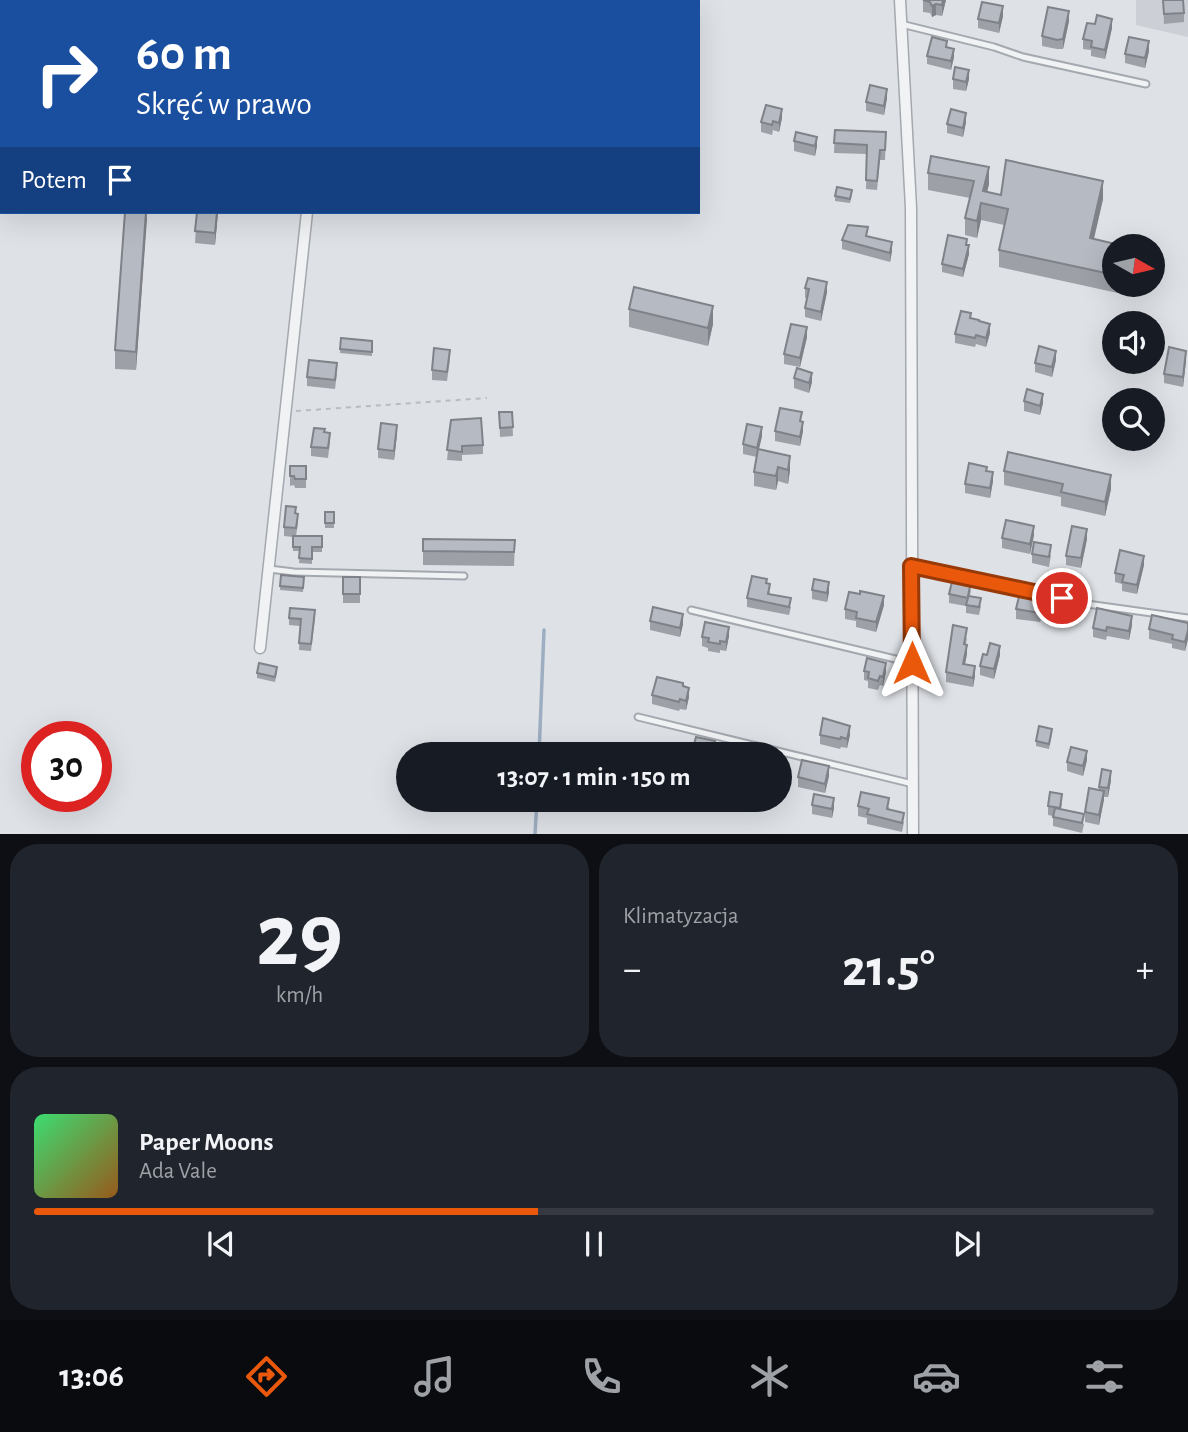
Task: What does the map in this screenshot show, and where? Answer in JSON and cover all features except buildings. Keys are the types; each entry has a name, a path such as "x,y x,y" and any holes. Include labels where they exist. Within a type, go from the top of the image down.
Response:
{"street":[{"path":"900,0 911,208 913,834"},
{"path":"260,648 307,214"}],"lane":[{"path":"901,24 1023,57 1146,84"},
{"path":"911,566 1087,604 1188,618"},
{"path":"269,569 464,576"},
{"path":"691,610 912,663"},
{"path":"638,717 913,784"}],"path":[{"path":"286,411 487,398"}],"shaded area":[{"path":"1136,0 1188,0 1188,37 1136,25"}],"waterway":[{"path":"539,742 544,630"},
{"path":"535,834 536,812"}],"route":[{"path":"912,663 911,566 1062,598"}]}
